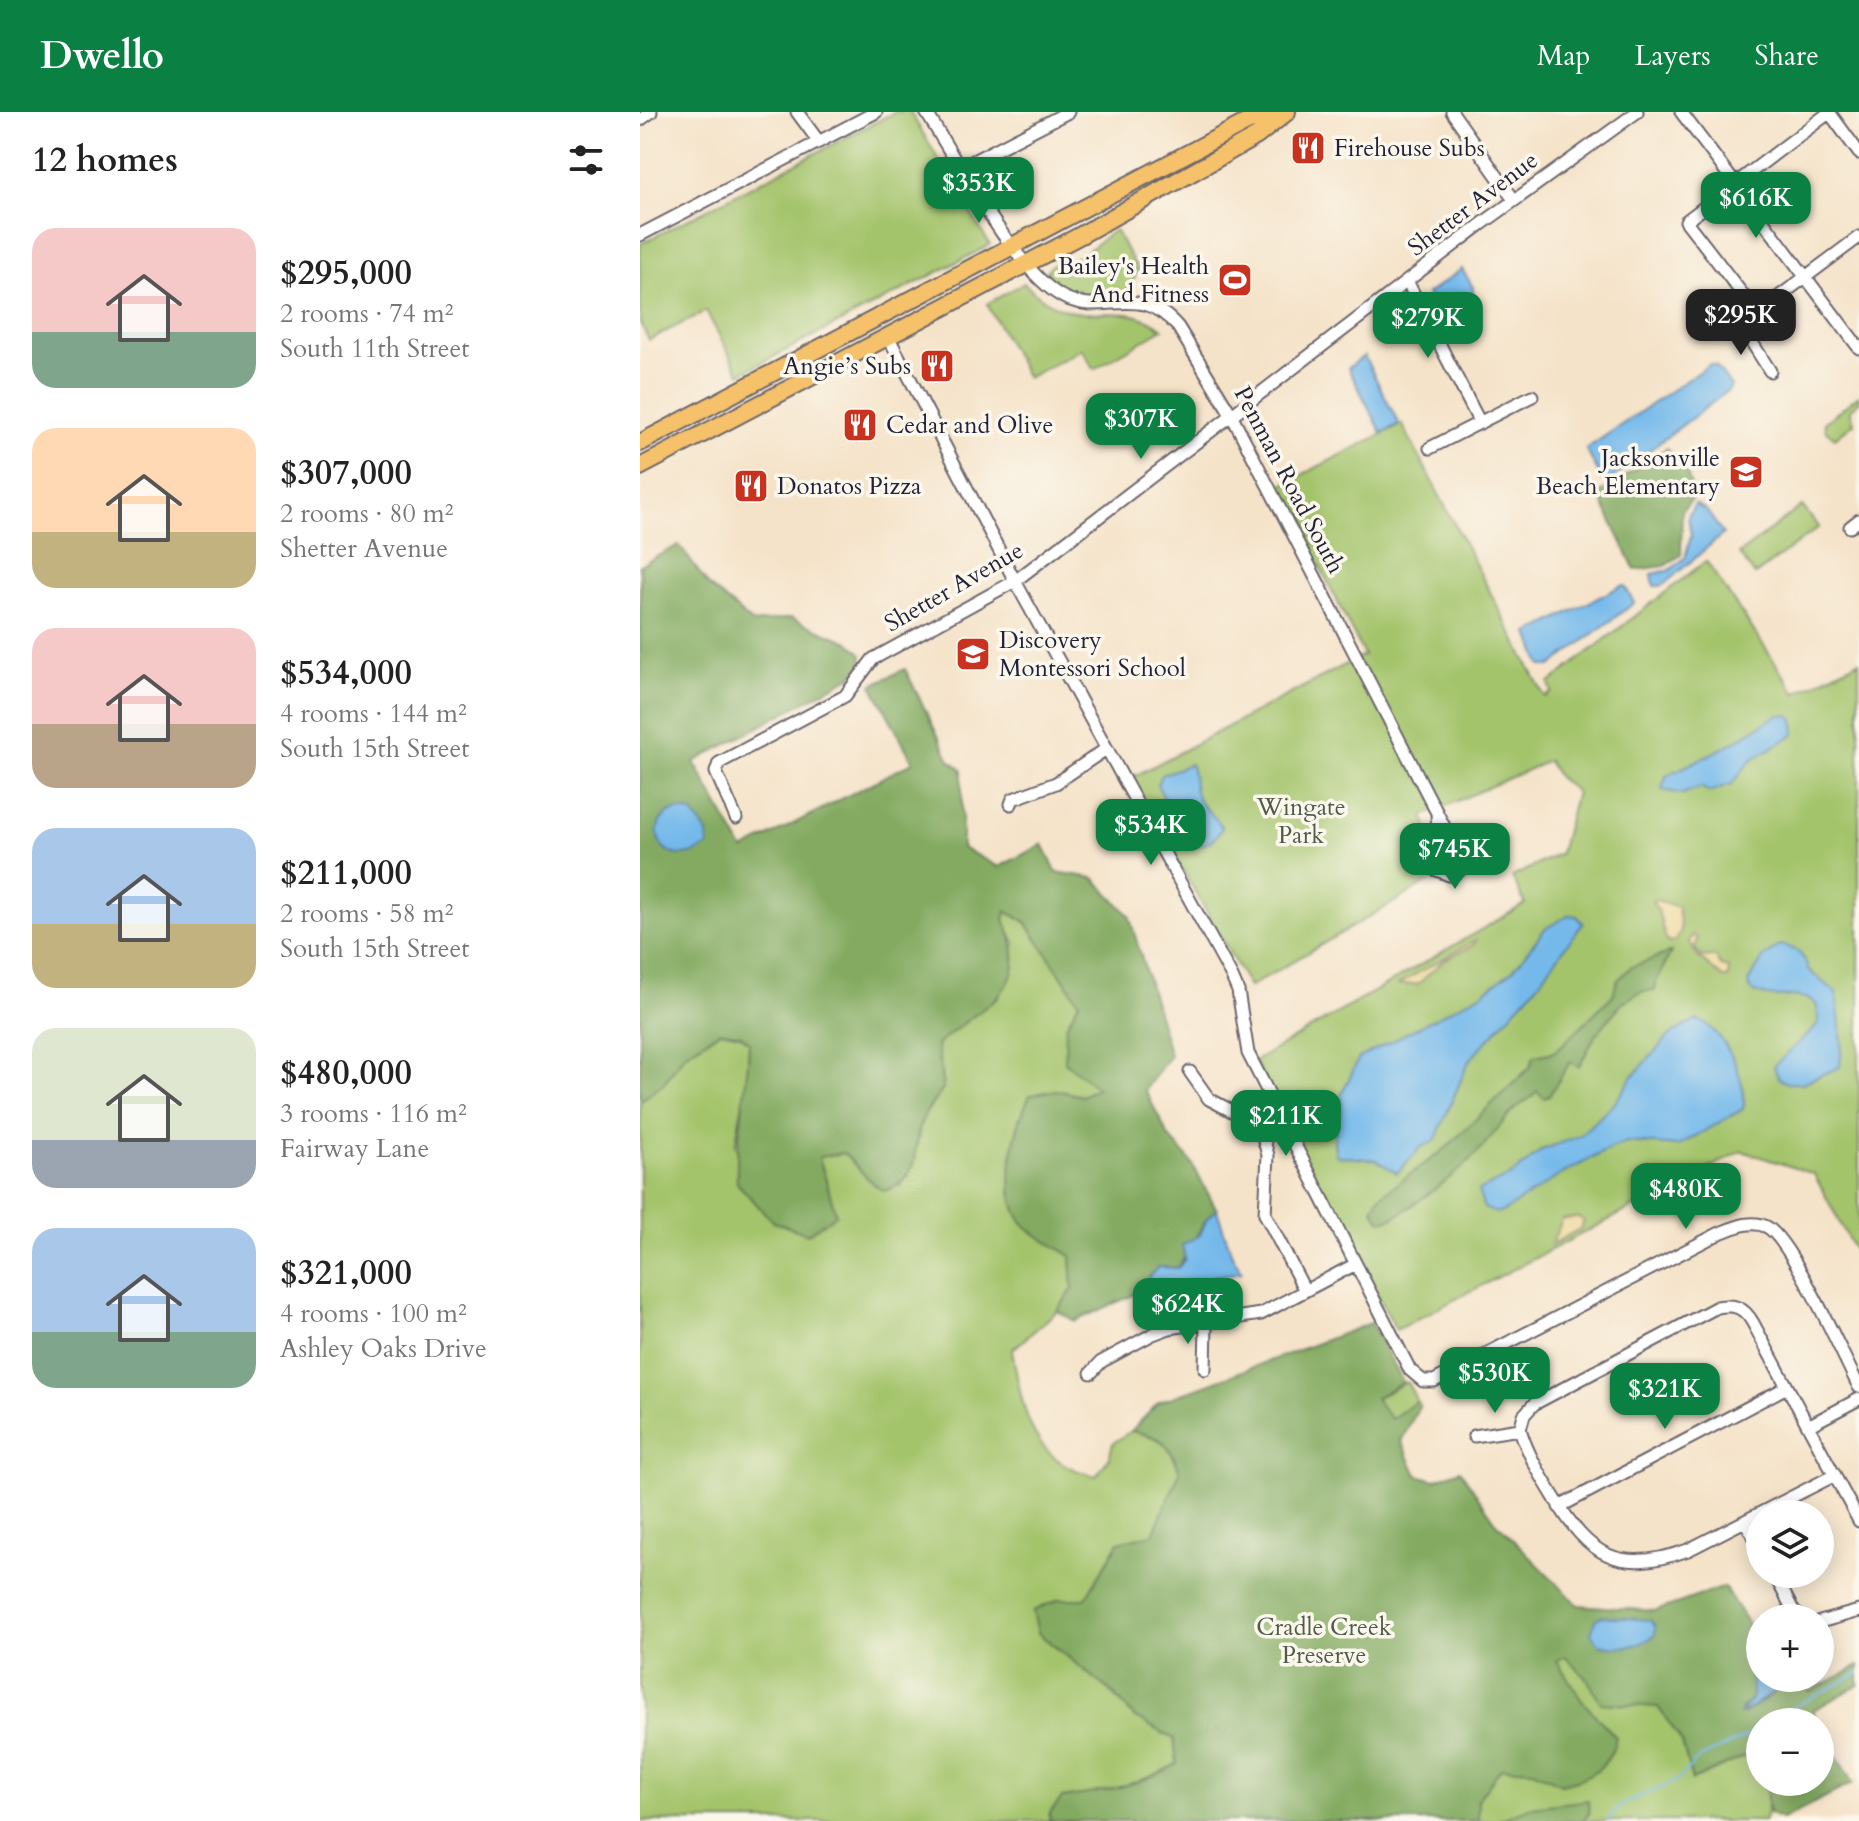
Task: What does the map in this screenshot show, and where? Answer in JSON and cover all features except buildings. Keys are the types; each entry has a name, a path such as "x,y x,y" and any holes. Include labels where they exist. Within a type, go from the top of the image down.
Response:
{"highway":[{"path":"643,454 657,442 739,401 742,390 1015,248 1247,122 1273,112"},
{"path":"643,454 743,414 889,338 1257,136 1287,112"},
{"path":"743,414 753,398 796,373 795,362"}],"street":[{"path":"640,120 651,112"},
{"path":"797,112 819,142"},
{"path":"640,235 876,112"},
{"name":"Penman Road South","path":"926,112 1026,264 1050,290 1067,299 1089,304 1134,302 1169,317 1231,414 1437,812 1449,836 1456,840 1466,860 1459,871 1449,875 1434,869 1428,861 1430,847 1436,841 1437,812"},
{"path":"962,167 1068,112"},
{"path":"1452,112 1514,200"},
{"name":"Shetter Avenue","path":"736,818 716,772 719,763 845,696 873,659 1015,581 1514,200 1637,112"},
{"path":"1681,112 1859,348"},
{"path":"1757,313 1686,221 1830,112 1859,153"},
{"path":"1770,371 1741,325 1859,237"},
{"path":"1407,281 1480,423"},
{"path":"889,338 1015,581 1232,977 1248,1053 1410,1370 1421,1380 1434,1381 1720,1233 1753,1223 1766,1227 1783,1243 1859,1387"},
{"path":"1430,448 1532,396"},
{"path":"1011,804 1013,799 1056,783 1106,749"},
{"path":"1436,841 1456,840"},
{"path":"1190,1072 1209,1099 1243,1117 1263,1137 1268,1155 1265,1214 1304,1289"},
{"path":"1091,1373 1101,1362 1153,1334 1169,1328 1261,1314 1354,1265"},
{"path":"1835,1475 1666,1558 1617,1558 1582,1539 1559,1507 1520,1429 1524,1415 1534,1404 1717,1307 1735,1305 1747,1313 1835,1475 1859,1521"},
{"path":"1205,1369 1206,1323"},
{"path":"1559,1507 1787,1387"},
{"path":"1808,1426 1859,1399"},
{"path":"1474,1436 1520,1429"},
{"path":"1834,1618 1859,1611"}],"green space":[{"path":"895,112 910,112 990,245 740,374 706,311 649,340 640,323 640,244"},
{"path":"1115,230 1138,270 1128,291 1094,295 1071,292 1061,288 1046,272 1053,264 1082,255"},
{"path":"1024,283 1044,300 1063,309 1080,313 1129,314 1163,329 1094,369 1082,349 1027,378 987,304"},
{"path":"1859,395 1859,402 1850,410 1854,423 1835,438 1826,431 1824,423"},
{"name":"Wingate Park","path":"1402,424 1545,697 1552,692 1549,683 1706,561 1796,693 1859,661 1859,1259 1814,1174 1742,1151 1396,1330 1255,1061 1525,904 1512,877 1560,853 1576,792 1558,777 1548,761 1423,816 1431,835 1423,858 1430,881 1249,987 1131,778 1364,655 1280,486"},
{"path":"1667,448 1688,476 1694,497 1682,510 1681,555 1664,566 1635,570 1600,497 1601,492"},
{"path":"1802,506 1819,527 1755,575 1739,554"},
{"path":"679,545 709,586 753,623 791,618 849,642 862,654 862,664 852,676 694,762 743,850 913,762 872,685 905,669 950,760 962,770 962,848 999,867 1043,844 1056,872 1094,878 1129,915 1170,1055 1145,1090 1169,1137 1190,1160 1217,1210 1207,1218 1178,1268 1158,1267 1149,1277 1149,1288 1075,1321 1057,1311 1073,1289 1071,1256 1034,1233 1018,1215 1013,1201 1010,1171 1019,1122 1030,1095 1056,1090 1082,1096 1097,1088 1065,1062 1066,1026 1079,1002 1026,922 1006,911 1004,920 1013,944 1014,964 1010,980 987,1006 937,1045 943,1089 919,1127 914,1160 906,1178 884,1191 872,1183 844,1153 819,1157 836,1214 808,1234 773,1222 737,1183 749,1042 741,1035 720,1031 685,1054 663,1084 640,1101 640,565"},
{"path":"1006,911 1026,922 1079,1002 1066,1026 1084,1077 1098,1088 1082,1096 1056,1090 1019,1118 1016,1141 1036,1234 1071,1256 1073,1289 1057,1311 1012,1350 1025,1412 1042,1445 1056,1459 1073,1469 1096,1476 1109,1458 1113,1443 1131,1431 1148,1435 1170,1448 1179,1463 1179,1477 1169,1502 1407,1382 1417,1401 1394,1444 1411,1482 1495,1536 1651,1670 1682,1742 1692,1780 1746,1756 1746,1796 1768,1796 1764,1821 1582,1821 1589,1814 1558,1821 1222,1821 1176,1745 1177,1764 1121,1787 1062,1798 1050,1813 1049,1821 640,1821 640,1101 663,1084 685,1054 721,1031 740,1035 749,1042 748,1073 735,1146 825,1184 818,1157 844,1153 872,1183 900,1186 913,1166 922,1118 943,1089 937,1045 965,1018 998,997 1015,943 1004,920","holes":["1059,1599 1085,1599 1135,1718 1114,1694 1038,1633"]},
{"path":"1671,952 1655,990 1640,992 1622,1003 1595,1036 1579,1067 1570,1062 1549,1096 1544,1098 1537,1091 1512,1112 1458,1171 1402,1213 1381,1221 1373,1209 1379,1197 1445,1149 1530,1067 1534,1056 1554,1052 1563,1044 1613,995 1617,981 1631,967"},
{"name":"Cradle Creek Preserve","path":"1371,1323 1403,1382 1375,1398 1391,1419 1417,1401 1420,1405 1401,1441 1417,1475 1435,1480 1460,1470 1495,1521 1578,1605 1656,1611 1724,1587 1746,1621 1746,1692 1752,1692 1752,1698 1741,1709 1746,1713 1746,1756 1692,1780 1682,1742 1658,1707 1601,1703 1588,1680 1565,1656 1557,1661 1582,1701 1616,1737 1609,1756 1598,1770 1561,1784 1533,1770 1501,1768 1478,1799 1478,1821 1049,1821 1050,1813 1062,1798 1121,1787 1177,1764 1174,1739 1135,1718 1114,1694 1038,1633 1033,1611 1059,1599 1085,1599 1119,1542 1153,1534 1180,1472 1172,1453 1163,1442 1131,1431 1159,1402"},
{"name":"Cradle Creek Preserve","path":"1859,1666 1859,1685 1817,1708 1752,1708 1775,1692 1834,1692 1834,1679"},
{"path":"1834,1752 1853,1783 1834,1793"},
{"path":"1767,1796 1827,1796 1782,1819 1769,1813"},
{"path":"1588,1800 1589,1814 1582,1821 1497,1821 1531,1807"}],"sand":[{"path":"1652,901 1678,907 1681,930 1676,941 1668,943"},
{"path":"1692,935 1697,938 1695,948 1701,957 1715,956 1721,966 1729,968 1728,978 1723,978 1698,957 1689,942"},
{"path":"1477,939 1472,946 1444,960 1418,984 1397,985"},
{"path":"1578,1217 1584,1221 1580,1229 1551,1245 1562,1220"}],"water":[{"path":"1462,269 1473,287 1473,297 1443,314 1434,312 1427,294"},
{"path":"1411,310 1419,325 1417,329 1384,346 1375,337 1375,332"},
{"path":"1364,356 1399,424 1382,433 1348,368"},
{"path":"1710,364 1716,366 1731,386 1729,390 1611,479 1602,480 1586,449"},
{"path":"1695,504 1706,510 1723,534 1662,586 1654,586 1652,574 1670,570 1685,558 1691,536 1688,516"},
{"path":"1625,586 1634,603 1551,666 1541,666 1529,633"},
{"path":"1778,715 1789,715 1794,720 1795,734 1751,760 1732,784 1709,792 1701,787 1683,794 1662,790 1666,776 1725,747"},
{"path":"1190,764 1197,797 1222,828 1213,839 1200,845 1190,845 1157,785 1161,775"},
{"path":"678,810 692,812 707,833 708,846 691,854 677,854 667,850 660,842 660,823 666,815"},
{"path":"1569,915 1577,916 1583,923 1537,985 1469,1061 1435,1141 1421,1147 1397,1173 1376,1160 1337,1156 1334,1134 1341,1112 1341,1096 1359,1058 1481,994 1513,970 1545,929"},
{"path":"1780,945 1798,952 1808,970 1836,992 1842,1042 1840,1067 1802,1083 1787,1083 1778,1078 1774,1066 1816,1027 1819,1018 1816,1004 1801,997 1759,994 1750,989 1748,982 1763,958"},
{"path":"1696,1020 1715,1032 1732,1057 1742,1086 1743,1109 1678,1146 1627,1142 1562,1174 1504,1211 1496,1213 1484,1208 1478,1191 1512,1175 1542,1150 1579,1136 1614,1104 1632,1077 1670,1035"},
{"path":"1217,1210 1232,1255 1242,1272 1188,1281 1154,1293 1149,1288 1149,1277 1158,1267 1178,1268 1185,1259 1182,1245 1200,1235 1207,1218"},
{"path":"1602,1616 1650,1620 1655,1626 1655,1635 1642,1643 1628,1646 1598,1644 1591,1633 1595,1620"},
{"path":"1752,1692 1774,1692 1739,1715 1752,1698"}],"waterway":[{"path":"1792,1708 1859,1673"},
{"path":"1608,1821 1620,1807 1680,1778 1700,1758 1746,1736"}],"place":[{"name":"Firehouse Subs","path":"1308,148"},
{"name":"Bailey's Health And Fitness","path":"1235,280"},
{"name":"Angie’s Subs","path":"937,366"},
{"name":"Cedar and Olive","path":"860,425"},
{"name":"Jacksonville Beach Elementary","path":"1746,472"},
{"name":"Donatos Pizza","path":"751,486"},
{"name":"Discovery Montessori School","path":"973,654"}]}
